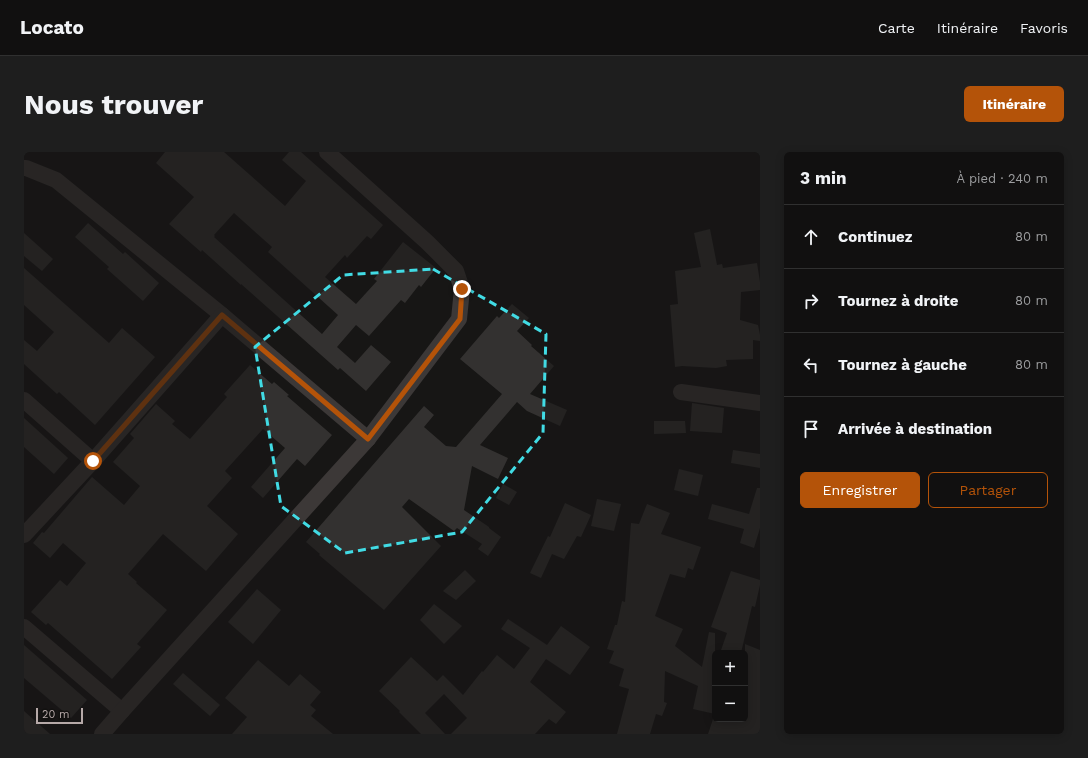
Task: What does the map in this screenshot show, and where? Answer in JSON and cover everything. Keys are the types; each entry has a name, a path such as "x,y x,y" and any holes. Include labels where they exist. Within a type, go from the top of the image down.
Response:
{"street":[{"path":"102,734 368,439 460,319 462,289 456,271 427,242 327,152"},
{"path":"24,168 56,180 222,315 368,439"},
{"path":"24,535 93,461 222,315"},
{"path":"681,392 760,403"},
{"path":"24,400 93,461"},
{"path":"24,627 122,711"}],"highlighted area":[{"path":"433,269 546,334 543,433 462,532 345,553 281,506 255,347 343,275"}],"building":[{"path":"165,152 224,152 285,206 306,181 282,160 289,152 301,152 383,225 371,239 367,236 347,258 345,255 325,277 356,304 377,281 374,279 403,242 436,268 421,287 419,285 405,303 401,300 369,336 356,325 337,347 355,363 371,345 391,362 366,391 340,368 338,370 202,250 201,252 169,224 194,197 156,163","holes":["234,213 272,247 268,252 338,315 322,334 214,237 214,235"]},
{"path":"88,223 123,254 125,252 159,283 143,301 107,269 109,267 75,237"},
{"path":"710,229 717,265 722,264 723,268 757,263 760,290 741,292 740,320 758,325 760,341 753,340 753,359 726,360 727,366 716,368 675,367 670,305 678,304 675,271 701,267 694,233"},
{"path":"24,233 53,259 42,271 24,256"},
{"path":"24,268 109,343 122,328 155,357 95,425 59,392 57,394 24,364 24,340 37,351 54,332 24,305"},
{"path":"512,304 529,318 517,331 532,345 531,346 554,366 530,394 567,410 560,426 527,411 517,402 480,445 508,458 498,479 472,466 464,510 501,537 488,556 478,549 482,544 457,528 454,531 409,499 402,507 441,546 384,610 319,555 320,554 306,542 424,406 434,415 424,427 446,446 456,447 502,394 460,359 497,316 499,318"},
{"path":"250,365 272,384 274,382 289,395 287,396 332,435 305,466 297,459 263,498 251,487 285,448 263,429 225,471 232,478 207,506 238,534 206,571 163,534 128,574 167,610 137,644 141,647 112,679 48,623 46,625 31,612 60,580 67,586 86,563 63,543 50,558 33,543 42,532 44,533 92,477 124,505 140,486 113,462 134,438 130,434 156,404 175,421 172,424 190,439 227,397 224,394"},
{"path":"692,403 724,408 722,433 690,431"},
{"path":"24,418 68,458 54,474 24,447"},
{"path":"654,421 685,421 686,433 654,434"},
{"path":"733,450 760,454 760,468 731,463"},
{"path":"679,469 703,475 698,496 674,490"},
{"path":"503,484 517,492 509,505 496,498"},
{"path":"757,488 760,488 760,528 754,548 740,543 744,529 708,519 712,504 749,514"},
{"path":"597,499 621,504 614,531 591,526"},
{"path":"565,503 591,515 581,537 577,536 564,559 552,554 541,578 530,573 548,536 550,537"},
{"path":"647,504 670,513 661,534 701,547 693,570 688,568 685,578 670,574 655,616 683,629 675,646 702,667 709,632 715,633 715,650 712,650 712,713 693,709 698,686 665,671 664,702 667,703 662,716 656,714 650,734 617,734 629,689 619,686 624,669 609,663 614,651 607,649 615,625 617,625 622,601 625,602 631,523 639,524"},
{"path":"465,570 476,581 456,600 443,591"},
{"path":"731,571 760,580 755,607 752,606 742,650 721,650 727,633 711,627"},
{"path":"257,589 281,610 253,644 228,622"},
{"path":"434,604 462,626 444,644 420,620"},
{"path":"508,619 547,645 561,626 590,647 570,675 546,659 530,682 566,712 556,724 549,719 535,734 451,734 467,718 444,694 425,713 445,734 421,734 379,691 411,657 437,681 443,675 463,695 497,655 514,669 530,648 501,629"},
{"path":"745,644 760,650 760,734 708,734 712,722 748,722 748,650 745,650"},
{"path":"24,645 87,700 71,718 24,678"},
{"path":"258,660 289,686 300,674 321,692 310,705 316,710 311,716 333,734 232,734 247,717 225,698"},
{"path":"183,673 220,705 210,716 173,684"},
{"path":"24,711 50,734 24,734"}],"route":[{"path":"93,461 222,315 368,439 460,319 462,289"}]}
